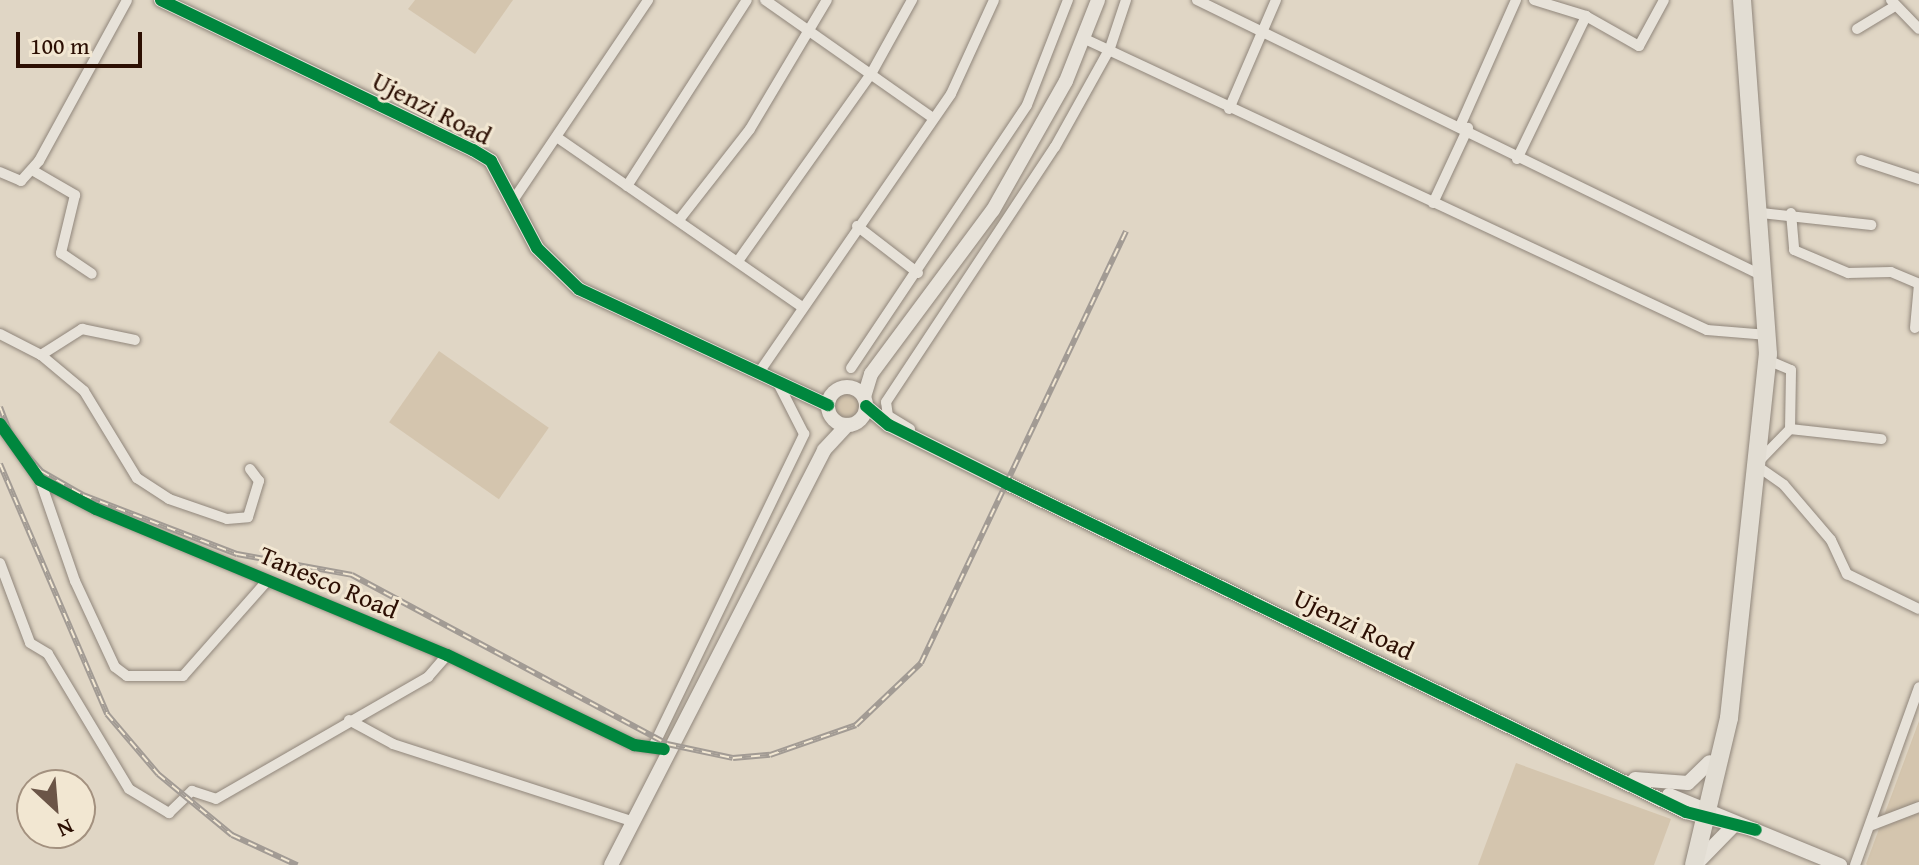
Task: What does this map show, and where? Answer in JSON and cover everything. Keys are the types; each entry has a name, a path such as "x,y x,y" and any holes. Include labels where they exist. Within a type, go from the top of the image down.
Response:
{"highway":[{"path":"1683,865 1703,811 1729,690 1760,464 1768,335 1761,213 1742,0"},
{"path":"1695,865 1710,762 1729,690"}],"street":[{"path":"0,172 21,181 32,170 127,0"},
{"name":"Ujenzi Road","path":"161,0 473,150 491,161 514,199 537,248 579,289 806,390"},
{"path":"514,199 558,138 648,0"},
{"path":"627,186 747,0"},
{"path":"765,0 930,116"},
{"path":"679,220 811,32 827,0"},
{"path":"738,261 871,74 912,0"},
{"path":"760,371 930,116 951,94 994,0"},
{"path":"851,368 918,273 1027,105 1068,0"},
{"path":"659,748 824,450 859,412 871,374 993,210 1085,39 1098,0"},
{"path":"966,463 888,416 886,402 1059,140 1110,48 1126,0"},
{"path":"1197,0 1464,126 1517,159 1765,278"},
{"path":"1229,109 1276,0"},
{"path":"1433,203 1516,0"},
{"path":"1534,0 1586,16 1639,46 1664,0"},
{"path":"1857,29 1893,3 1919,29"},
{"path":"1517,159 1586,16"},
{"path":"1085,39 1110,48 1229,109 1707,330 1768,335"},
{"path":"1039,129 1059,140"},
{"path":"558,138 801,306"},
{"path":"1861,160 1919,179"},
{"path":"32,170 75,195 61,253 92,274"},
{"path":"1761,213 1791,213 1871,225"},
{"path":"1791,213 1794,250 1848,273 1891,272 1919,284 1915,328"},
{"path":"857,226 918,273"},
{"path":"41,355 82,329 135,340"},
{"path":"0,334 41,355 84,391 137,478 169,499 227,519 248,517 259,481 250,469"},
{"path":"1767,360 1791,370 1790,429 1760,464 1831,540 1847,574 1919,609"},
{"path":"806,390 845,388 871,374"},
{"path":"611,865 632,821 659,748 804,434 775,378"},
{"path":"824,450 829,410 845,388"},
{"path":"845,388 859,412"},
{"path":"806,390 829,410 859,412"},
{"name":"Ujenzi Road","path":"859,412 1638,785 1840,865"},
{"path":"0,424 40,480 75,581 120,673 183,676 267,581"},
{"path":"1790,429 1881,439"},
{"name":"Tanesco Road","path":"40,480 267,581 447,655 659,748"},
{"path":"0,563 30,643 48,654 129,789 155,809 179,811 192,791 216,799 428,677 447,655"},
{"path":"1855,865 1872,825 1919,687"},
{"path":"349,720 393,744 632,821"},
{"path":"1619,775 1688,783 1710,762"},
{"path":"1872,825 1919,807"},
{"name":"Ujenzi Road","path":"1703,811 1734,825 1756,830"},
{"path":"1695,865 1734,825"}],"shaded area":[{"path":"415,0 513,0 475,54 408,9"},
{"path":"439,351 549,428 499,499 389,422"},
{"path":"848,391 859,395 863,406 859,417 848,421 837,417 833,406 837,395"},
{"path":"1919,721 1919,865 1867,865 1866,864"},
{"path":"1516,763 1671,819 1654,865 1478,865"}],"railway":[{"path":"0,407 12,438 41,471 83,495 237,554 352,575 667,744 733,758 770,755 856,725 921,663 1126,231"},
{"path":"0,464 107,714 158,774 232,835 297,865"}],"cycle path":[{"path":"161,0 473,150 491,161 537,248 579,289 828,405"},
{"path":"866,406 889,425 1008,484 1686,812 1756,830"},
{"path":"0,424 40,480 96,509 447,655 634,745 664,749"}]}
